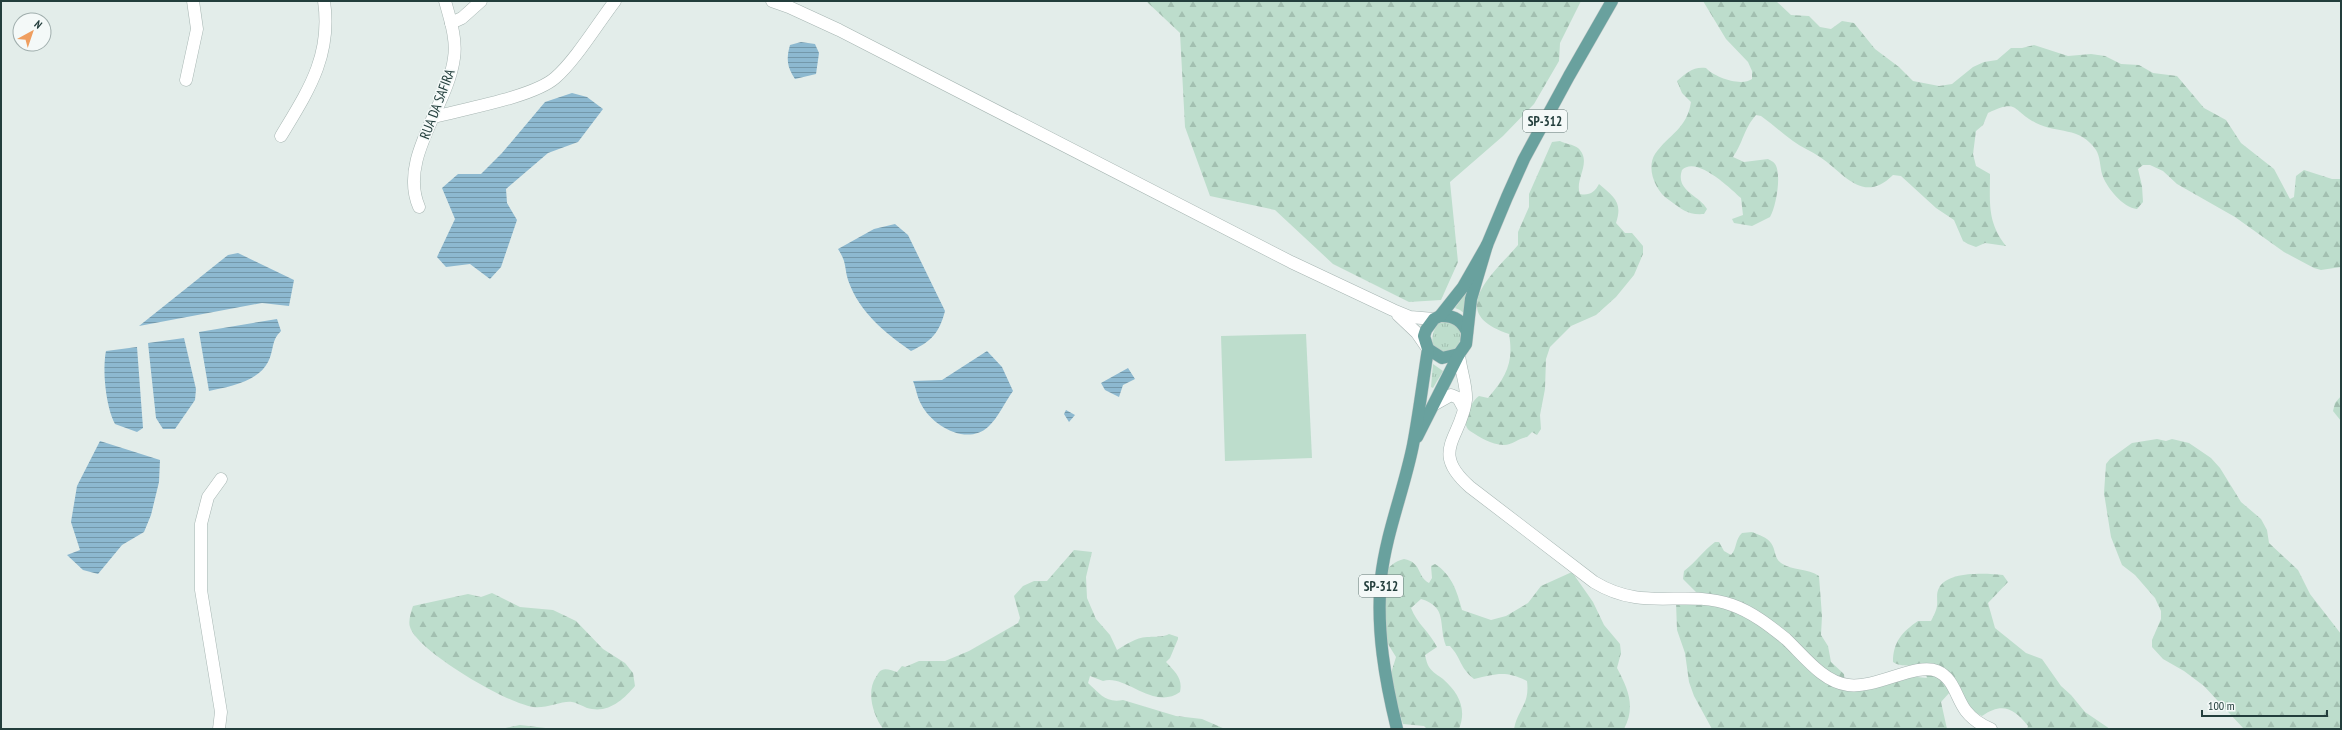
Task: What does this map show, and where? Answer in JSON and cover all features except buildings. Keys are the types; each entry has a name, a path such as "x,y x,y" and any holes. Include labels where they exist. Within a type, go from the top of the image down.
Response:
{"main road":[{"name":"SP-312","path":"1397,729 1387,689 1383,660 1380,606 1381,578 1386,549 1413,446 1428,349 1424,336 1426,330 1463,287 1486,245 1524,159 1568,76 1612,1"},
{"name":"SP-312","path":"1413,446 1459,354 1466,344 1471,299 1486,245"},
{"path":"1437,318 1447,316 1460,320 1467,332"},
{"path":"1428,349 1442,358 1459,354"}],"street":[{"path":"186,80 197,29 193,1"},
{"path":"281,136 312,84 321,60 325,28 324,1"},
{"name":"RUA DA SAFIRA","path":"419,207 414,191 414,171 454,59 451,23 445,1"},
{"path":"451,23 462,18 481,1"},
{"path":"434,117 530,92 550,82 566,67 615,1"},
{"path":"772,1 789,6 839,30 1291,262 1410,317 1437,318"},
{"path":"1393,310 1412,327 1428,349"},
{"path":"1459,354 1466,393 1464,409 1450,447 1449,456 1454,471 1470,487 1594,582 1616,594 1629,597 1658,600 1697,599 1732,606 1768,625 1820,671 1843,684 1874,684 1920,669 1936,670 1949,680 1972,719 1990,729"},
{"path":"1435,404 1452,395 1460,400 1464,409"},
{"path":"219,729 221,712 201,590 201,531 208,497 221,479"}],"green space":[{"path":"1146,1 1581,1 1560,43 1559,61 1534,104 1503,136 1450,182 1458,262 1441,300 1409,302 1333,264 1275,210 1210,196 1185,127 1180,33"},
{"path":"1703,1 1776,1 1791,15 1809,16 1820,27 1831,29 1842,21 1854,23 1875,49 1899,67 1913,81 1939,86 1952,84 1973,67 1984,62 1997,60 2011,48 2022,48 2034,45 2068,56 2091,54 2105,56 2121,64 2139,65 2153,73 2177,76 2204,108 2226,120 2241,143 2274,169 2290,199 2294,197 2296,176 2304,170 2332,179 2341,179 2341,267 2321,270 2314,268 2284,252 2235,217 2177,184 2163,171 2150,165 2143,165 2138,169 2142,186 2143,202 2137,209 2132,208 2121,201 2107,185 2102,174 2097,152 2090,142 2076,134 2036,123 2010,106 1988,113 1983,125 1976,131 1973,154 1976,166 1990,174 1991,212 1995,229 2006,246 1985,243 1976,247 1968,244 1963,241 1954,220 1936,208 1901,176 1893,175 1882,183 1872,187 1863,187 1846,178 1820,157 1793,141 1761,116 1756,115 1748,126 1733,157 1744,162 1768,159 1775,164 1778,175 1778,183 1774,206 1770,217 1752,226 1734,223 1732,219 1743,215 1741,198 1713,175 1696,167 1688,166 1682,170 1682,183 1685,188 1707,209 1704,214 1689,213 1678,207 1664,196 1653,179 1651,166 1655,154 1682,125 1689,111 1691,102 1682,93 1677,81 1690,71 1698,68 1706,68 1715,75 1728,80 1741,82 1752,79 1752,71 1748,62 1726,39"},
{"path":"1560,141 1578,148 1582,153 1584,165 1579,182 1580,194 1591,193 1599,184 1609,193 1616,200 1618,205 1618,216 1616,223 1625,233 1632,233 1643,246 1643,254 1634,275 1616,297 1596,315 1571,326 1550,347 1546,359 1545,389 1540,415 1541,429 1537,435 1532,432 1527,437 1510,444 1504,445 1494,443 1470,431 1467,428 1466,418 1470,407 1476,399 1479,396 1488,398 1504,376 1510,353 1509,334 1490,325 1480,315 1477,305 1480,293 1487,281 1518,245 1518,232 1529,207 1529,194 1552,142"},
{"path":"1466,293 1470,295 1466,315 1455,308"},
{"path":"1442,320 1460,326 1460,342 1451,355 1433,348 1433,332"},
{"path":"1306,334 1312,458 1225,461 1221,336"},
{"path":"1433,364 1443,371 1433,388 1431,387"},
{"path":"2341,396 2341,421 2333,411 2335,403"},
{"path":"2157,439 2166,441 2172,439 2189,443 2211,458 2220,468 2241,502 2261,519 2267,530 2269,543 2298,570 2310,594 2341,634 2341,729 2244,729 2204,686 2184,671 2163,659 2152,647 2152,640 2161,619 2161,611 2155,598 2135,575 2122,565 2111,537 2104,493 2106,464 2110,459 2132,443"},
{"path":"1752,532 1763,536 1769,541 1773,546 1777,559 1785,566 1815,573 1819,576 1822,616 1821,635 1828,646 1831,662 1844,674 1845,686 1907,676 1927,678 1924,672 1917,667 1893,662 1893,655 1900,638 1907,629 1918,621 1931,621 1937,607 1938,591 1943,582 1968,574 2003,575 2008,582 1988,603 1995,628 2026,653 2042,659 2061,686 2071,695 2085,712 2110,729 2027,729 2028,726 2013,711 2002,708 1996,709 1982,716 1970,710 1950,692 1941,702 1947,729 1712,729 1694,696 1689,682 1685,653 1677,630 1676,602 1697,593 1683,579 1684,571 1707,549 1715,542 1719,542 1724,551 1731,555 1740,535 1742,533"},
{"path":"1074,550 1092,552 1086,577 1087,598 1096,619 1110,635 1117,650 1131,642 1143,638 1169,634 1178,637 1170,658 1166,662 1179,679 1181,687 1180,692 1170,697 1160,697 1150,695 1120,682 1111,680 1103,681 1090,676 1088,683 1108,699 1117,701 1123,700 1176,716 1202,719 1225,729 883,729 876,717 871,696 873,683 880,671 885,669 897,672 902,666 905,667 919,661 945,661 969,651 1018,623 1020,618 1014,596 1023,586 1034,581 1047,581"},
{"path":"1404,559 1414,563 1425,580 1429,583 1432,578 1431,566 1435,564 1441,568 1453,584 1462,610 1491,620 1506,616 1528,603 1541,586 1572,572 1593,602 1604,625 1620,644 1621,653 1617,668 1627,690 1630,705 1628,721 1624,729 1514,729 1527,696 1527,681 1513,675 1506,674 1474,679 1463,667 1457,655 1450,646 1446,646 1439,612 1429,602 1421,599 1411,608 1416,619 1437,647 1425,655 1427,663 1432,671 1449,684 1457,696 1462,708 1461,722 1459,729 1427,729 1424,726 1403,724 1390,686 1396,657 1379,627 1373,606 1373,596 1376,585 1386,570 1397,561"},
{"path":"492,593 520,607 553,610 576,621 603,649 625,663 633,673 635,686 616,704 599,709 586,708 569,702 543,707 533,707 521,704 485,687 445,662 416,637 409,625 413,606 468,594 481,597"},
{"path":"520,725 554,729 501,729"}],"water":[{"path":"801,42 815,44 819,53 816,74 795,79 790,71 788,55 790,45"},
{"path":"572,93 587,97 603,109 578,142 548,153 506,189 507,203 517,220 501,267 490,279 470,264 446,267 437,257 455,219 442,188 458,174 481,174 502,153 545,102"},
{"path":"895,224 908,235 945,311 943,319 934,336 924,344 911,351 892,337 866,312 853,292 848,280 844,261 838,249 874,229"},
{"path":"238,253 294,280 289,306 262,303 139,326 228,255"},
{"path":"277,319 281,331 274,342 270,358 263,369 250,379 225,388 209,391 199,332"},
{"path":"184,338 196,389 195,400 175,429 163,429 156,418 148,343"},
{"path":"137,347 143,428 137,432 115,424 107,399 104,368 106,351"},
{"path":"987,351 1002,367 1013,391 992,423 980,432 970,435 960,434 941,426 926,412 920,401 913,381 942,380"},
{"path":"1128,368 1135,379 1123,385 1119,397 1105,390 1101,383"},
{"path":"1066,410 1075,415 1069,422 1064,414"},
{"path":"100,441 160,460 159,482 151,515 144,532 122,545 98,574 83,570 67,555 80,550 71,522 77,486"}]}
